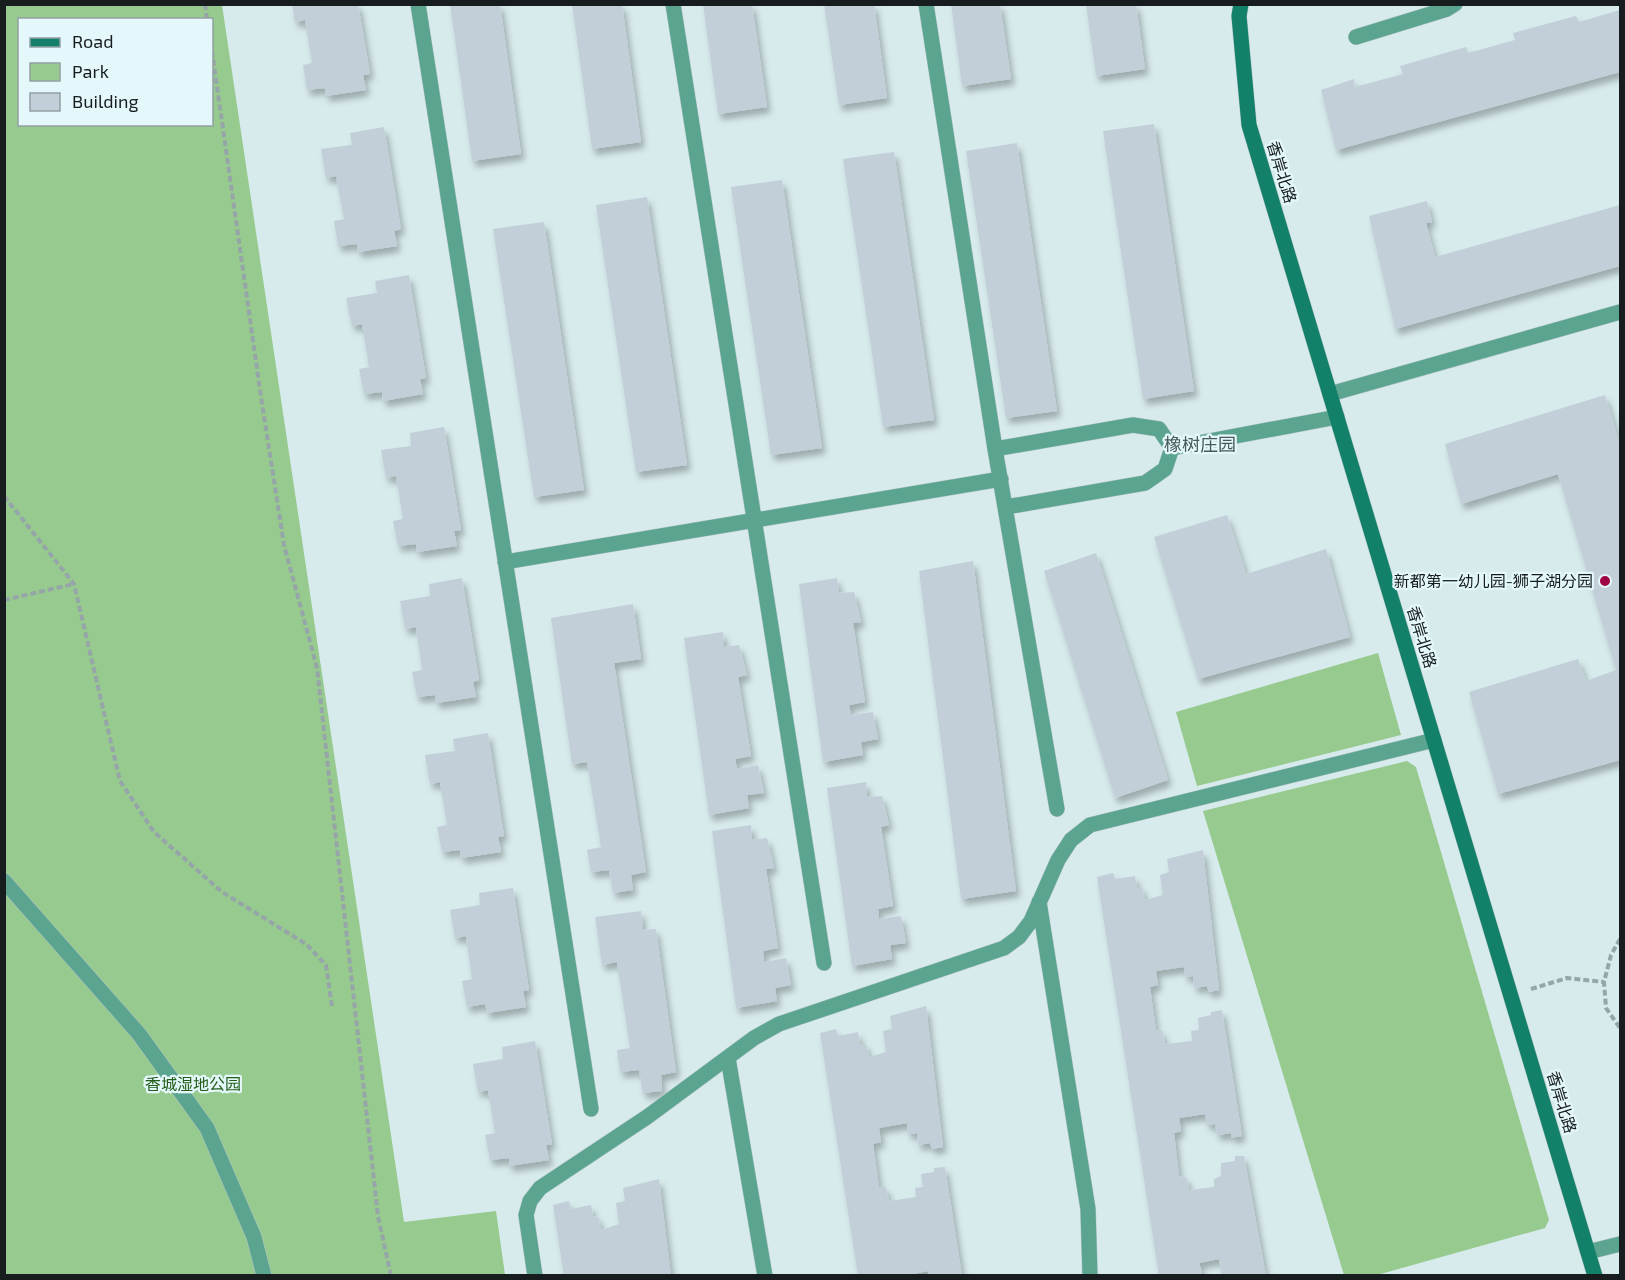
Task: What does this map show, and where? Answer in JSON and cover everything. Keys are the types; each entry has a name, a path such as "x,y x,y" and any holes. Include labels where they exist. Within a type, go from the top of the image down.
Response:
{"street":[{"path":"418,4 591,1108"},
{"path":"673,4 824,963"},
{"path":"926,4 995,450 1057,809"},
{"name":"香岸北路","path":"1241,4 1239,16 1249,125 1595,1275"},
{"path":"1356,37 1447,9 1455,4"},
{"path":"1330,394 1620,312"},
{"path":"1172,448 1337,417"},
{"path":"995,450 1133,425 1159,429 1172,448"},
{"path":"1006,507 1145,483 1165,469 1172,448"},
{"path":"505,562 1001,479"},
{"path":"535,1275 526,1215 530,1201 540,1188 647,1117 754,1038 779,1024 1004,948 1019,937 1031,921 1058,860 1071,840 1090,825 1434,740"},
{"path":"4,881 140,1034 207,1128 254,1237 264,1275"},
{"path":"1039,902 1088,1209 1090,1275"},
{"path":"728,1058 765,1275"},
{"path":"1588,1252 1620,1244"}],"path":[{"path":"213,58 284,545 317,668 378,1216 391,1275"},
{"path":"4,496 74,584 120,781 153,832 222,892 306,944 326,965 332,1007"},
{"path":"4,600 74,584"},
{"path":"1620,939 1611,955 1604,982 1606,1008 1620,1028"},
{"path":"1511,995 1567,978 1604,982"}],"green space":[{"name":"香城湿地公园","path":"5,5 222,5 404,1222 496,1211 505,1275 5,1276"},
{"path":"1378,653 1401,735 1197,786 1176,712"},
{"path":"1407,761 1416,767 1549,1220 1545,1228 1377,1275 1344,1275 1203,811"}],"building":[{"path":"292,4 358,4 370,74 363,75 366,90 326,96 325,88 307,90 303,65 312,63 305,20 295,22"},
{"path":"450,4 500,4 521,154 472,161"},
{"path":"572,4 622,4 641,142 592,149"},
{"path":"703,4 752,4 767,107 718,114"},
{"path":"824,4 874,4 887,98 839,105"},
{"path":"951,4 1000,4 1011,79 962,86"},
{"path":"1086,4 1136,4 1145,69 1096,76"},
{"path":"1620,10 1620,72 1336,150 1321,90 1354,79 1355,87 1403,74 1400,66 1466,47 1468,53 1515,40 1513,33 1576,16 1579,22"},
{"path":"1154,124 1194,391 1143,399 1103,131"},
{"path":"384,127 401,229 394,231 397,246 358,252 357,244 338,246 334,221 344,219 336,176 326,178 321,149 352,145 350,133"},
{"path":"1017,143 1057,411 1006,418 966,151"},
{"path":"894,152 934,420 883,427 843,159"},
{"path":"782,180 822,448 771,455 731,187"},
{"path":"647,197 687,465 636,472 596,205"},
{"path":"1427,201 1432,222 1426,223 1435,257 1620,205 1620,266 1395,329 1369,216"},
{"path":"544,222 584,490 534,497 493,229"},
{"path":"409,275 426,378 420,379 423,394 383,401 382,392 364,394 359,369 369,367 362,324 352,326 346,298 377,293 375,281"},
{"name":"新都第一幼儿园-狮子湖分园","path":"1605,395 1620,445 1620,760 1498,794 1469,692 1578,659 1586,681 1616,670 1558,474 1461,504 1445,444"},
{"path":"444,427 461,530 454,531 457,546 417,552 416,544 398,546 393,521 403,519 396,476 386,478 381,450 411,446 410,433"},
{"path":"1227,515 1246,574 1326,549 1350,637 1198,679 1154,537"},
{"path":"1096,553 1168,780 1115,798 1044,571"},
{"path":"973,561 1016,891 961,899 919,571"},
{"path":"462,578 479,680 473,682 476,697 436,703 435,695 417,697 412,672 422,670 416,627 405,629 400,601 430,596 429,584"},
{"path":"837,578 839,593 854,592 861,622 853,623 865,702 849,705 851,715 873,712 878,739 861,742 863,755 823,762 799,584"},
{"path":"633,604 641,659 614,663 646,872 631,875 633,890 613,893 609,870 591,872 587,850 601,847 587,762 572,764 551,618"},
{"path":"723,632 724,647 739,645 747,675 738,677 751,756 735,759 737,769 758,765 764,793 747,795 749,808 709,815 684,638"},
{"path":"488,733 504,836 498,837 501,852 461,858 460,850 442,852 437,827 447,825 440,782 430,784 425,755 455,751 453,739"},
{"path":"866,782 867,797 882,796 889,825 881,827 893,906 878,909 879,919 901,916 906,943 890,945 892,959 852,966 827,788"},
{"path":"751,825 752,840 767,838 774,868 766,869 778,948 763,951 764,962 786,958 791,985 775,988 777,1001 736,1008 712,831"},
{"path":"1203,850 1219,990 1209,992 1207,986 1194,988 1193,976 1185,977 1184,967 1156,971 1158,985 1150,987 1156,1031 1162,1030 1165,1044 1192,1041 1191,1031 1199,1030 1198,1018 1222,1010 1242,1136 1231,1138 1232,1133 1217,1135 1215,1124 1207,1125 1205,1114 1179,1118 1181,1131 1174,1133 1179,1176 1187,1178 1189,1190 1214,1187 1214,1179 1221,1176 1221,1163 1235,1161 1235,1156 1244,1156 1266,1276 1222,1276 1219,1259 1199,1263 1202,1273 1195,1276 1159,1276 1097,877 1113,873 1115,879 1135,876 1137,887 1142,887 1145,900 1163,895 1160,875 1169,872 1167,859"},
{"path":"513,888 529,990 523,991 526,1007 487,1013 485,1004 467,1007 462,981 472,979 466,936 455,938 450,910 480,905 479,893"},
{"path":"641,911 643,930 656,929 676,1072 661,1075 662,1091 643,1093 639,1070 620,1072 617,1050 630,1048 617,962 602,965 595,917"},
{"path":"926,1006 943,1147 932,1149 930,1143 918,1145 917,1133 908,1134 907,1123 879,1128 881,1142 873,1144 879,1187 886,1187 889,1201 916,1197 915,1188 923,1187 921,1174 934,1172 934,1168 945,1167 962,1276 929,1276 928,1271 903,1276 858,1276 820,1033 836,1029 838,1036 858,1032 860,1044 866,1044 869,1057 886,1052 883,1031 892,1029 890,1016"},
{"path":"535,1041 552,1144 546,1145 549,1160 509,1166 509,1158 490,1160 485,1135 495,1133 488,1090 478,1092 473,1064 503,1059 502,1047"},
{"path":"659,1179 671,1276 564,1276 553,1205 569,1201 571,1209 591,1205 593,1216 598,1217 601,1230 619,1224 616,1203 625,1201 623,1188"}],"place":[{"name":"新都第一幼儿园-狮子湖分园","path":"1605,581"}],"district":[{"name":"橡树庄园","path":"1200,445"}]}
